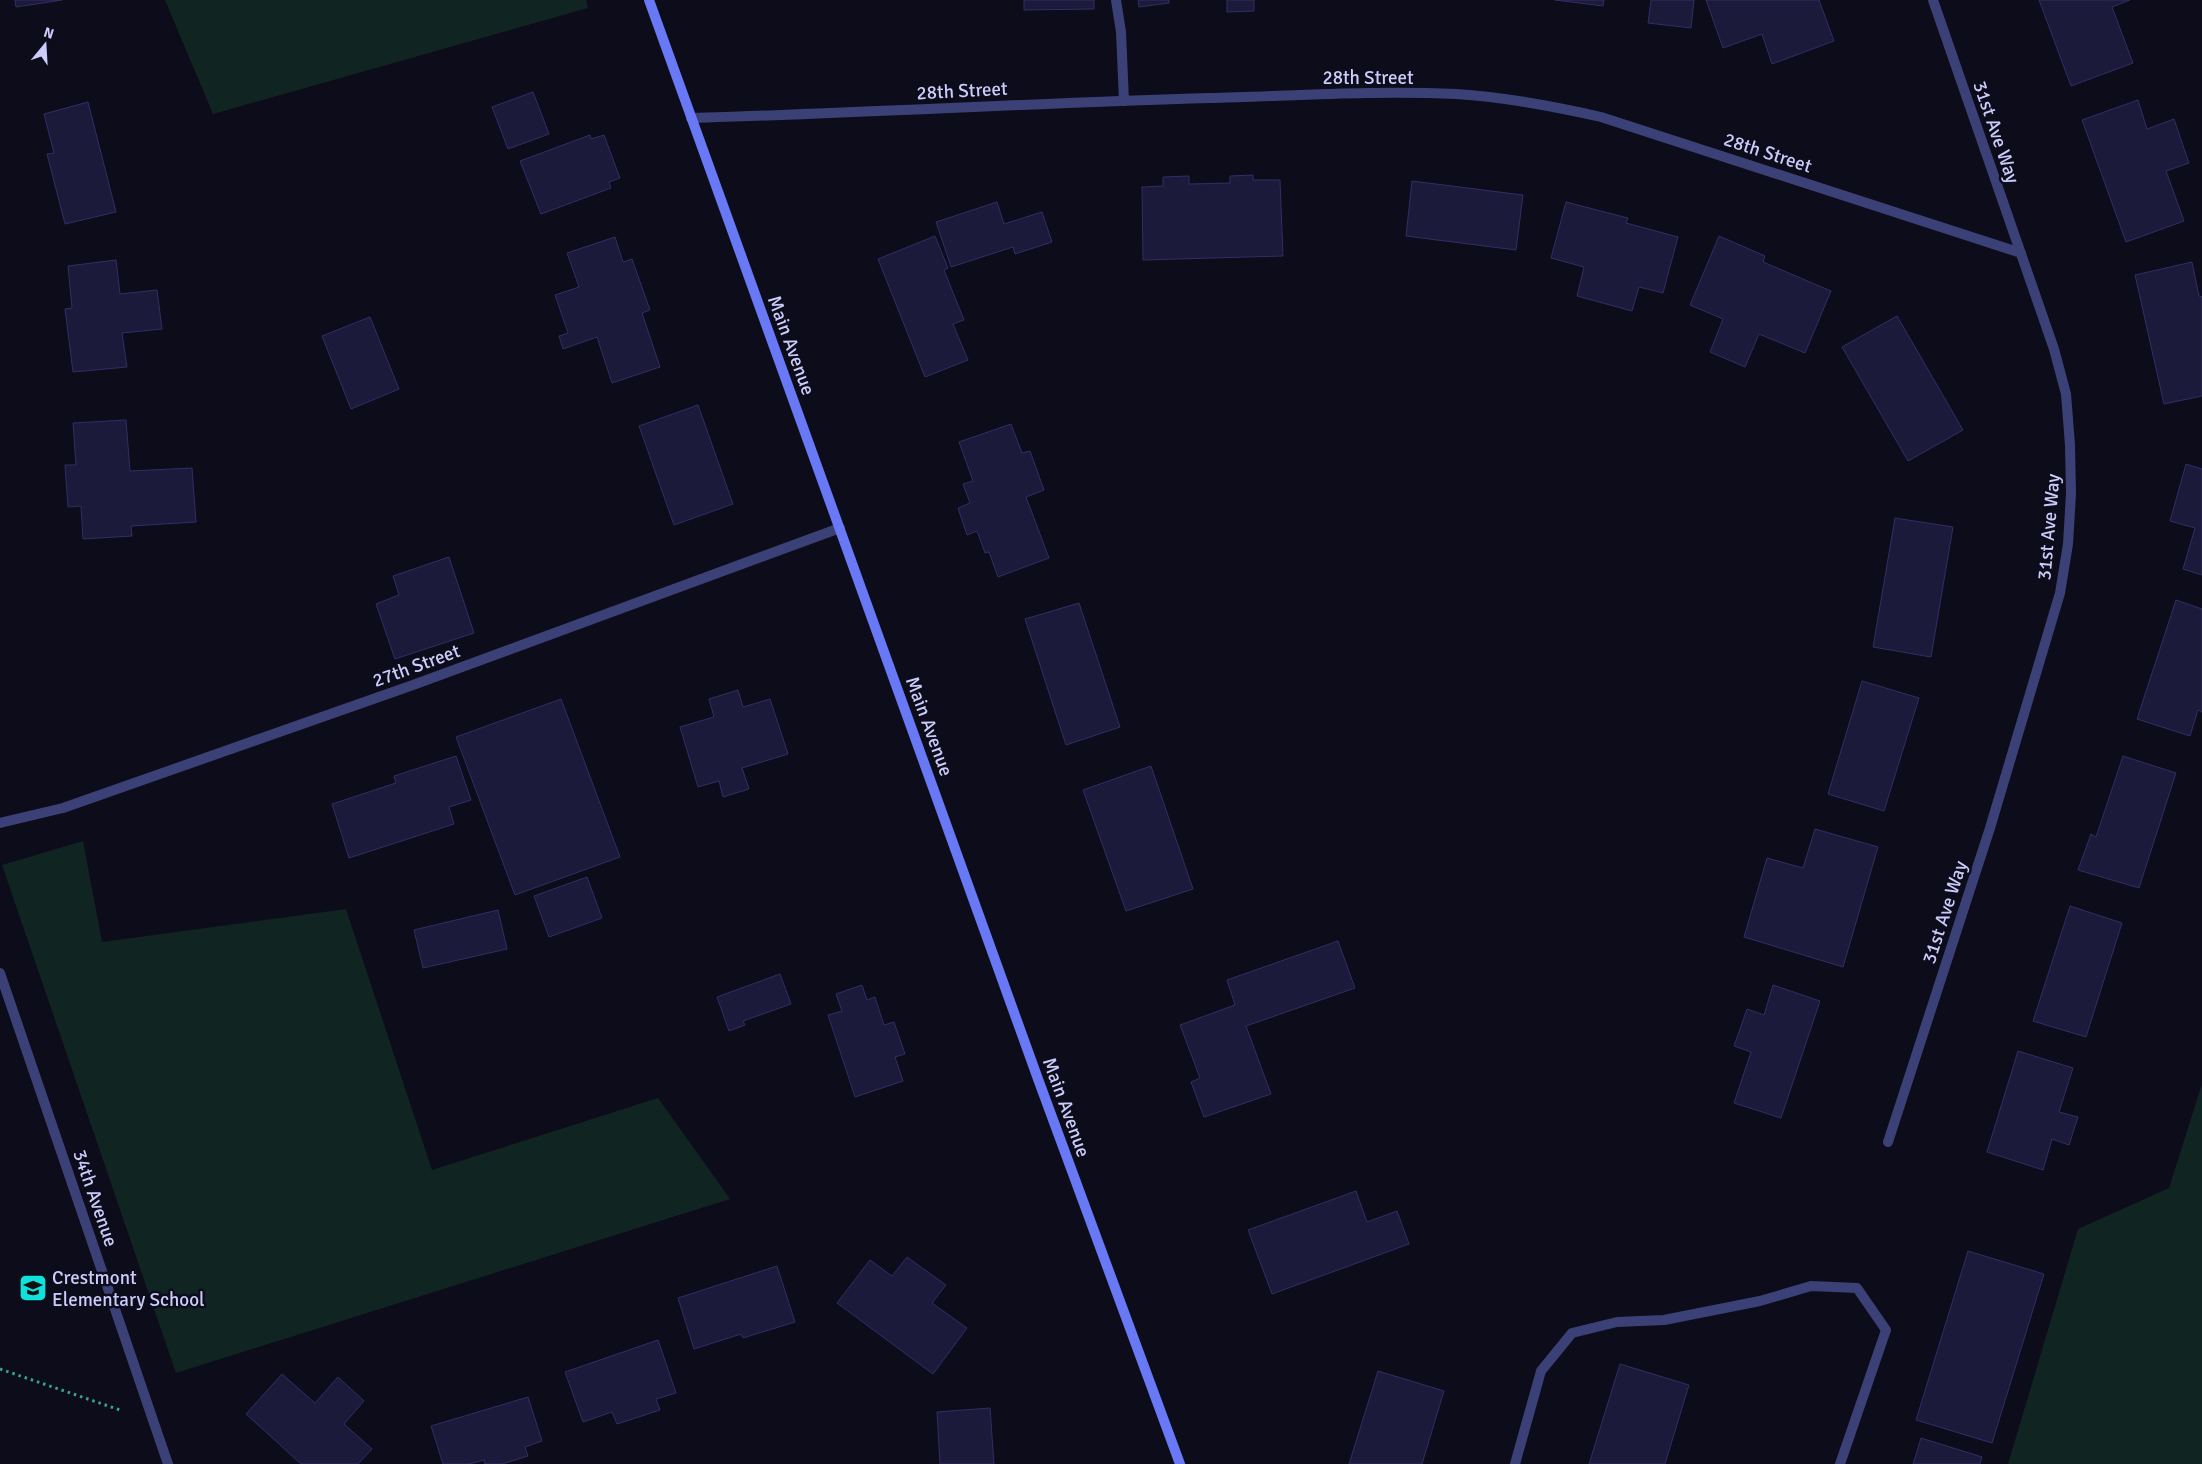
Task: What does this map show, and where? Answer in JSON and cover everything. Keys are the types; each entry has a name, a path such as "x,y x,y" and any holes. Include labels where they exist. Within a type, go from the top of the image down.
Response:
{"main road":[{"name":"Main Avenue","path":"648,0 1038,1079 1180,1464"}],"street":[{"path":"1116,0 1124,101"},
{"name":"31st Ave Way","path":"1888,1142 1990,828 2060,593 2068,544 2071,494 2066,394 2054,349 1933,0"},
{"name":"28th Street","path":"691,118 833,115 1124,101 1362,93 1438,94 1552,106 1601,117 2021,254"},
{"name":"27th Street","path":"0,824 63,808 404,688 840,528"},
{"name":"34th Avenue","path":"0,973 168,1464"},
{"path":"1515,1464 1541,1371 1572,1333 1617,1322 1664,1320 1760,1301 1811,1286 1857,1288 1886,1330 1840,1464"}],"path":[{"path":"0,1369 154,1422"}],"green space":[{"path":"165,0 586,0 588,8 213,114"},
{"path":"83,841 102,942 346,909 432,1170 658,1098 730,1199 176,1373 2,865"},
{"path":"2202,1084 2202,1464 2008,1464 2078,1229 2169,1188"}],"building":[{"path":"15,0 62,0 16,7"},
{"path":"1024,0 1094,0 1094,9 1024,10"},
{"path":"1138,0 1169,0 1169,3 1139,7"},
{"path":"1227,0 1254,0 1254,11 1227,12"},
{"path":"1555,0 1604,0 1603,6"},
{"path":"1651,0 1694,0 1691,28 1648,23"},
{"path":"1706,0 1819,0 1834,41 1772,64 1762,34 1723,48"},
{"path":"2039,0 2130,0 2112,7 2133,63 2071,86"},
{"path":"533,92 549,134 508,149 492,107"},
{"path":"2138,100 2147,129 2174,119 2189,163 2166,171 2184,221 2126,242 2082,120"},
{"path":"88,102 116,212 65,224 47,154 54,153 44,114"},
{"path":"590,135 591,139 604,135 620,178 609,182 611,188 541,214 520,161"},
{"path":"1253,175 1253,180 1280,180 1283,256 1143,260 1142,187 1163,186 1163,177 1189,176 1189,184 1230,183 1230,176"},
{"path":"1412,181 1523,195 1516,250 1406,236"},
{"path":"997,202 1004,224 1042,212 1052,242 1015,254 1013,247 951,267 936,222"},
{"path":"1566,202 1628,218 1626,223 1678,237 1663,293 1639,287 1632,311 1577,296 1584,267 1551,258"},
{"path":"935,236 948,268 944,270 964,320 953,324 968,360 925,377 878,259"},
{"path":"1719,236 1765,256 1763,262 1831,291 1805,353 1759,334 1745,367 1710,352 1723,319 1690,305"},
{"path":"615,237 623,262 632,259 650,310 642,313 660,367 612,383 597,337 563,349 559,336 568,333 555,295 579,287 567,253"},
{"path":"116,260 120,294 157,290 162,329 122,333 127,367 73,372 65,309 72,308 68,266"},
{"path":"2192,262 2199,296 2202,297 2202,396 2164,404 2135,275"},
{"path":"1897,316 1963,430 1908,461 1842,347"},
{"path":"370,317 399,389 351,409 322,336"},
{"path":"698,405 733,504 674,525 639,426"},
{"path":"126,420 130,471 192,468 196,522 131,526 132,536 83,539 81,506 68,507 65,465 76,465 73,423"},
{"path":"1011,424 1022,453 1030,451 1044,490 1026,497 1049,558 998,577 989,552 985,553 977,531 967,535 958,508 970,503 963,484 973,481 959,442"},
{"path":"2186,464 2202,469 2202,575 2183,569 2195,528 2170,521"},
{"path":"1895,518 1953,527 1931,657 1873,647"},
{"path":"449,557 474,633 395,659 376,604 399,595 393,576"},
{"path":"2176,600 2202,609 2202,712 2198,710 2190,736 2137,719"},
{"path":"1079,603 1120,727 1066,745 1025,619"},
{"path":"1862,681 1919,698 1884,811 1828,794"},
{"path":"738,690 743,707 770,699 788,754 742,768 749,789 723,797 719,781 698,787 680,727 714,717 709,699"},
{"path":"561,699 620,857 515,895 456,737"},
{"path":"456,756 471,800 449,807 454,824 349,858 332,804 396,783 394,776"},
{"path":"2123,756 2176,773 2139,888 2078,870 2091,834 2096,837"},
{"path":"1151,766 1193,889 1126,911 1083,790"},
{"path":"1815,829 1878,847 1843,967 1744,937 1767,858 1803,868"},
{"path":"587,877 602,918 549,937 534,896"},
{"path":"2070,906 2122,923 2086,1037 2033,1021"},
{"path":"498,910 507,949 423,968 414,930"},
{"path":"1338,941 1355,988 1246,1026 1271,1094 1204,1117 1191,1082 1200,1078 1180,1025 1235,1005 1227,980"},
{"path":"780,974 791,1004 743,1021 745,1025 729,1031 717,997"},
{"path":"862,985 867,1000 875,997 884,1025 894,1022 905,1054 895,1057 903,1081 855,1097 828,1015 842,1011 836,994"},
{"path":"1773,985 1820,1001 1781,1118 1734,1103 1751,1052 1734,1046 1747,1009 1764,1015"},
{"path":"2018,1051 2073,1068 2059,1112 2078,1117 2069,1145 2052,1139 2043,1170 1987,1152"},
{"path":"1356,1191 1367,1222 1397,1211 1409,1244 1272,1294 1248,1230"},
{"path":"1968,1251 2044,1274 1992,1443 1916,1420"},
{"path":"907,1257 946,1285 932,1303 967,1328 933,1374 837,1303 870,1260 892,1276"},
{"path":"777,1266 795,1322 743,1338 741,1334 694,1349 678,1298"},
{"path":"658,1340 676,1393 656,1399 660,1410 617,1424 612,1412 583,1422 565,1372"},
{"path":"1620,1364 1689,1385 1665,1464 1589,1464"},
{"path":"1378,1371 1444,1391 1422,1464 1349,1464"},
{"path":"282,1374 315,1403 338,1377 364,1401 344,1424 372,1449 358,1464 301,1464 246,1414"},
{"path":"528,1397 542,1441 525,1447 528,1456 502,1464 485,1464 484,1460 469,1464 443,1464 431,1426"},
{"path":"990,1408 994,1464 940,1464 937,1412"},
{"path":"1921,1438 1982,1457 1980,1464 1913,1464"}],"place":[{"name":"Crestmont Elementary School","path":"33,1288"}]}
